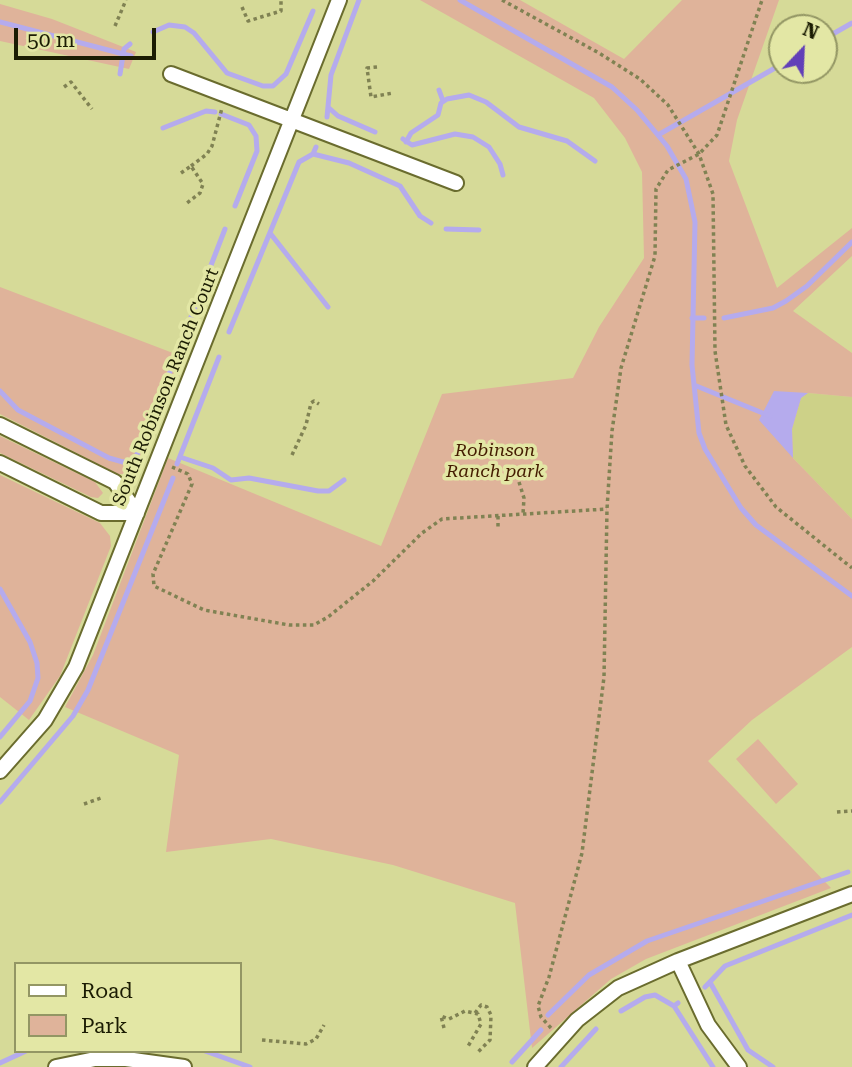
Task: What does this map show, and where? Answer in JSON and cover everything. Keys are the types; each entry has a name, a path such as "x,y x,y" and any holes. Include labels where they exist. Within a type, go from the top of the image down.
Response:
{"street":[{"name":"South Robinson Ranch Court","path":"0,771 45,720 69,681 339,0"},
{"path":"171,74 456,183"},
{"path":"0,425 115,482 137,513"},
{"path":"0,463 101,513 137,513"},
{"path":"535,1067 560,1037 603,997 678,961 852,894"},
{"path":"678,961 708,1025 739,1067"},
{"path":"55,1067 96,1059 126,1059 184,1067"}],"path":[{"path":"115,26 126,0"},
{"path":"242,7 248,21 281,11 281,0"},
{"path":"502,0 599,53 640,79 668,105 699,153 713,194 715,351 726,425 745,466 776,507 852,568"},
{"path":"560,1037 541,1017 538,1006 577,875 592,785 607,641 607,509 618,383 656,247 656,189 668,170 699,153 717,135 762,0"},
{"path":"377,66 367,68 371,97 393,93"},
{"path":"64,87 71,82 92,109"},
{"path":"181,173 212,146 226,96"},
{"path":"187,202 203,189 191,166"},
{"path":"292,455 310,415 311,403 314,401 319,404"},
{"path":"158,462 188,474 192,484 153,574 154,586 204,610 289,625 314,625 373,581 434,523 460,516 607,509"},
{"path":"519,482 524,498 523,514"},
{"path":"498,515 498,527"},
{"path":"84,804 101,798 101,795"},
{"path":"837,812 852,811"},
{"path":"475,1013 481,1005 487,1007 491,1015 490,1041 477,1053"},
{"path":"444,1028 441,1016 449,1019 465,1012 475,1013"},
{"path":"467,1048 481,1024 475,1013"},
{"path":"262,1040 306,1044 316,1039 324,1025"}],"shaded area":[{"path":"774,391 808,393 801,398 792,429 793,458 759,420"},
{"path":"808,393 852,397 852,519 793,458 792,429 801,398"}],"green space":[{"name":"Robinson Ranch park","path":"420,0 520,0 624,59 682,0 779,0 774,14 768,14 768,31 737,120 729,161 777,288 852,228 852,256 793,311 852,353 852,397 808,393 801,398 792,429 793,458 852,519 852,647 752,720 708,761 831,888 646,959 611,979 532,1048 515,903 393,865 271,839 166,852 179,755 65,707 93,655 168,458 381,546 442,394 573,378 599,327 644,258 642,172 625,138 594,98"},
{"path":"0,4 52,19 136,52 129,69 0,41"},
{"path":"0,287 186,358 141,469 129,474 118,474 0,414"},
{"path":"0,436 95,482 103,493 98,498 91,497 0,453"},
{"path":"0,475 100,523 110,536 111,546 60,676 29,720 0,697"},
{"path":"758,739 798,784 776,804 736,759"}],"waterway":[{"path":"327,117 331,75 359,0"},
{"path":"460,0 612,87 637,110 667,146 686,179 695,222 692,365 699,433 705,449 741,508 756,525 852,596"},
{"path":"153,32 169,25 185,27 194,33 227,73 263,86 273,86 286,74 313,11"},
{"path":"0,22 131,56"},
{"path":"838,31 852,23"},
{"path":"120,74 124,49 130,44"},
{"path":"658,135 768,72"},
{"path":"439,90 443,101"},
{"path":"406,142 411,133 438,115 441,103 447,99 469,95 486,102 519,127 567,141 595,161"},
{"path":"329,108 338,116 375,132"},
{"path":"163,128 206,111 215,112"},
{"path":"221,114 249,125 256,136 257,151 235,206"},
{"path":"403,139 412,145 455,134 473,137 489,147 500,164 503,175"},
{"path":"229,332 299,162 313,154 316,147"},
{"path":"313,154 349,163 400,186 420,216 431,223"},
{"path":"149,426 225,229"},
{"path":"446,229 479,230"},
{"path":"270,233 328,307"},
{"path":"724,318 773,308 786,301 807,286 852,242"},
{"path":"692,318 704,318"},
{"path":"177,464 219,357"},
{"path":"694,385 770,416"},
{"path":"0,391 18,410 109,458 123,462 134,460 144,441"},
{"path":"180,457 213,468 231,480 249,478 318,491 329,491 344,480"},
{"path":"0,802 73,716 88,690 173,478"},
{"path":"0,589 30,642 37,663 38,678 30,701 0,737"},
{"path":"548,1015 589,975 647,941 848,872"},
{"path":"705,987 725,966 852,915"},
{"path":"711,984 748,1050 773,1067"},
{"path":"621,1011 645,997 655,995 674,1006 678,1003"},
{"path":"674,1006 713,1067"},
{"path":"561,1067 596,1029"},
{"path":"512,1062 541,1030"},
{"path":"0,1063 22,1053"},
{"path":"211,1053 250,1067"}]}
